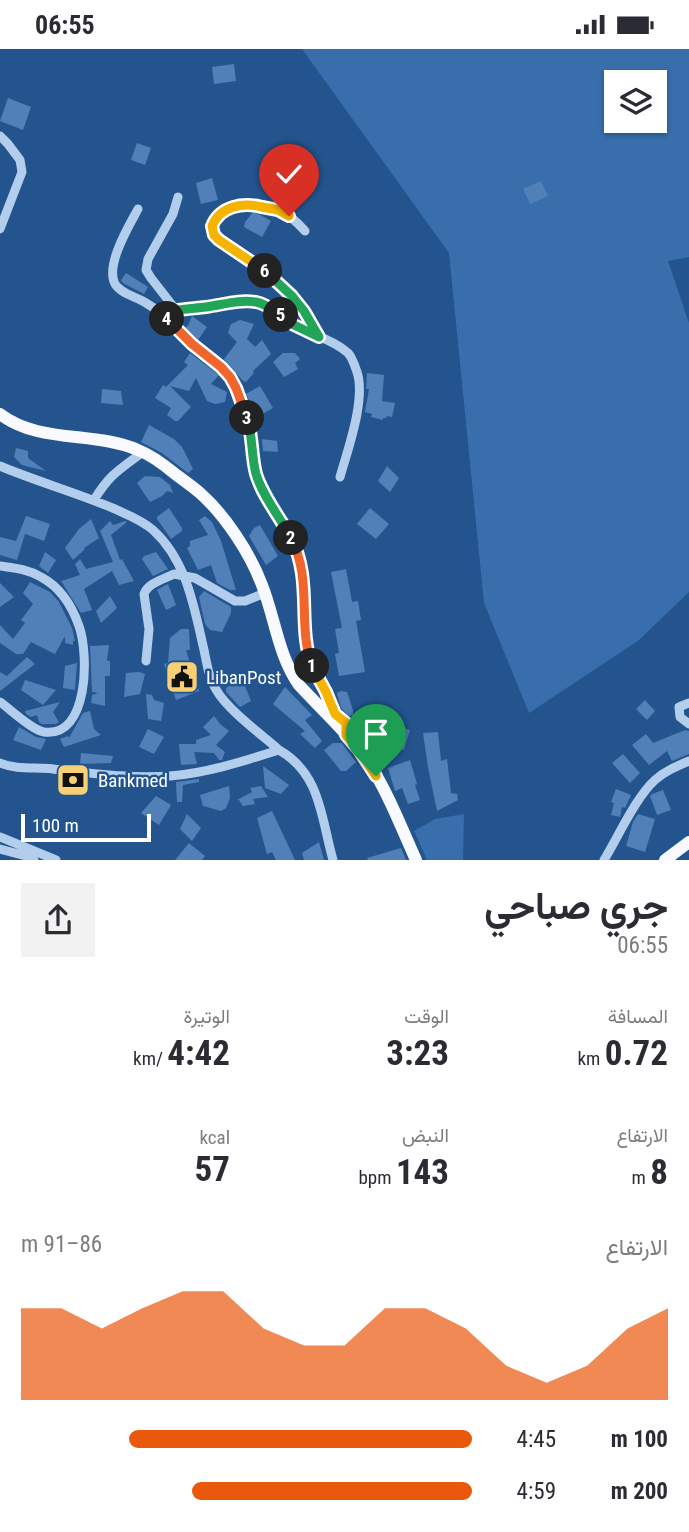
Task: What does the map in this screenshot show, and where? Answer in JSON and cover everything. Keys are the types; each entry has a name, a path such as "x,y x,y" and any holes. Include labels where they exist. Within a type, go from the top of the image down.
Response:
{"main road":[{"path":"0,415 35,430 98,439 143,452 200,493 218,512 251,561 265,593 282,652 293,676 359,750 376,776 416,860"},
{"path":"666,860 689,842"}],"street":[{"path":"0,137 9,144 20,160 22,172 0,229"},
{"path":"176,310 146,270 148,259 173,214 178,197"},
{"path":"305,231 284,213 252,205 238,206 222,212 212,226 214,235 219,240 262,268 292,296 319,337"},
{"path":"138,209 114,262 113,279 119,289 149,304 170,321 192,344 221,367 236,388 250,428 257,477 294,544 299,559 304,588 308,655 331,707 346,723 346,735"},
{"path":"162,315 176,310 254,302 265,305 294,325 335,344 349,354 358,372 360,384 358,408 340,477"},
{"path":"94,500 107,479 143,452"},
{"path":"0,466 94,500 153,529 177,559 184,576 209,673 218,695 279,750 299,764 309,778 316,793 333,860"},
{"path":"0,566 27,570 42,577 66,599 81,632 84,678 77,708 70,721 60,730 36,730 0,702"},
{"path":"146,661 149,629 145,590 174,575 195,578 236,601 245,601 265,593"},
{"path":"689,703 679,707 678,712 689,724"},
{"path":"0,763 12,767 101,774 170,776 209,770 279,750"},
{"path":"604,860 627,819 655,780 673,767 689,761"},
{"path":"0,837 56,860"},
{"path":"0,849 34,860"}],"shaded area":[{"path":"302,49 689,49 689,257 668,261 689,323 689,592 639,640 529,713 484,603 449,253"},
{"path":"464,814 463,860 427,860 414,831 435,819"}],"building":[{"path":"234,64 236,81 214,84 212,67"},
{"path":"8,98 31,107 23,130 0,121"},
{"path":"137,143 151,148 145,165 131,160"},
{"path":"212,178 218,200 201,204 196,183"},
{"path":"541,181 548,196 530,204 523,189"},
{"path":"253,212 271,221 262,237 244,227"},
{"path":"126,273 148,287 144,294 123,283 121,280"},
{"path":"192,316 207,327 198,340 185,327"},
{"path":"240,320 254,324 247,339 255,347 262,340 271,354 253,371 246,382 224,359 237,342 228,333 231,324"},
{"path":"190,353 219,375 211,384 227,392 225,402 215,404 207,401 196,378 189,391 170,386 191,407 175,421 167,415 171,408 155,398 163,385 166,387 188,365 184,362"},
{"path":"283,353 295,353 300,359 295,363 298,369 284,377 273,362"},
{"path":"367,373 384,375 382,401 395,403 392,417 387,416 383,420 371,417 372,414 365,412 369,389 366,389"},
{"path":"260,386 273,408 257,417 246,394"},
{"path":"102,389 121,391 123,405 101,403"},
{"path":"149,425 174,439 182,447 193,469 188,473 162,453 141,442"},
{"path":"262,439 277,441 278,452 263,451"},
{"path":"16,448 28,451 28,458 46,471 22,465 14,457"},
{"path":"387,466 399,478 390,492 378,481"},
{"path":"145,476 160,477 170,485 173,493 167,491 150,502 137,483"},
{"path":"169,508 182,528 182,531 171,539 157,519"},
{"path":"370,508 389,524 376,539 357,524"},
{"path":"26,516 50,524 44,541 25,534 17,560 0,555 0,537 16,541"},
{"path":"205,516 212,522 221,541 236,590 217,583 211,565 198,570 187,548 190,541 208,535 199,520"},
{"path":"91,519 99,538 73,560 65,548 79,529"},
{"path":"110,521 113,525 127,522 111,535 120,560 122,559 134,581 119,585 112,571 84,589 92,610 81,613 61,581 80,575 75,564 80,559 86,569 113,562 100,531"},
{"path":"260,525 278,556 266,565 249,536 254,528"},
{"path":"45,552 56,560 48,573 39,566"},
{"path":"156,552 168,569 153,576 142,559"},
{"path":"346,569 352,602 358,601 361,620 356,621 365,672 339,676 335,654 339,653 335,629 342,628 331,572"},
{"path":"30,582 50,592 59,602 72,628 75,641 73,645 65,643 65,636 55,654 31,642 23,654 16,654 0,643 0,625 13,639 25,623 21,620 33,604 23,593"},
{"path":"0,583 14,597 0,607"},
{"path":"168,584 176,605 166,610 157,590"},
{"path":"204,591 231,607 222,632 210,630 205,624 199,597"},
{"path":"110,596 117,608 101,623 96,611"},
{"name":"LibanPost","path":"181,629 189,629 190,650 186,650 199,691 176,700 164,664 168,663 170,638"},
{"path":"109,645 107,661 110,661 110,676 105,676 105,706 91,703 92,695 98,693 92,692 90,646"},
{"path":"27,657 35,664 0,691 0,672 7,676"},
{"path":"77,663 75,690 63,688 65,666"},
{"path":"126,673 145,674 140,694 124,697"},
{"path":"25,680 56,690 43,705 21,690"},
{"path":"238,680 244,684 251,701 240,707 226,692 226,688"},
{"path":"285,687 312,715 305,720 322,741 315,748 300,734 305,731 273,704"},
{"path":"347,692 353,715 349,716 341,708 337,693"},
{"path":"146,694 164,703 161,721 148,719"},
{"path":"645,700 655,711 647,720 636,709"},
{"path":"60,702 53,712 59,722 56,724 42,724 37,715 31,717 25,711"},
{"path":"90,711 94,729 101,735 64,747 60,739 69,738 83,713"},
{"path":"214,716 229,731 216,745 225,752 222,760 214,753 194,752 197,764 181,765 179,744 196,744 196,740 211,735 203,727"},
{"path":"387,723 410,730 404,750 381,743"},
{"path":"19,727 36,737 46,739 41,750 13,740"},
{"path":"148,729 164,737 154,754 139,747"},
{"path":"685,730 689,731 689,754 672,761 667,751 649,765 632,745 646,734 653,743"},
{"path":"438,732 441,761 447,759 451,793 457,794 458,800 437,811 423,733"},
{"path":"333,743 342,743 356,762 346,771 341,771 324,750"},
{"path":"81,753 113,756 111,763 80,764"},
{"path":"623,754 640,773 630,783 612,763"},
{"path":"410,760 420,800 408,804 402,788 395,791 388,768"},
{"path":"263,766 289,785 281,794 265,788"},
{"path":"199,779 199,782 183,785 182,802 177,802 176,782"},
{"path":"229,786 230,798 226,808 221,811 203,806 200,795"},
{"path":"261,786 268,797 253,799 255,804 243,806 237,800 252,792 250,788"},
{"path":"616,789 631,795 625,808 622,807 620,817 611,815 614,803 611,802"},
{"path":"663,790 671,810 657,815 650,796"},
{"path":"156,796 171,805 159,825 141,813"},
{"path":"272,811 295,860 276,860 272,852 267,854 257,818"},
{"path":"187,814 201,828 192,841 180,829"},
{"path":"638,814 655,819 645,852 626,846"},
{"path":"319,842 324,860 304,860 302,853"},
{"path":"189,843 205,856 202,860 175,860"},
{"path":"401,848 406,860 367,858"}],"place":[{"name":"LibanPost","path":"182,677"},
{"name":"Bankmed","path":"73,780"}],"route":[{"path":"289,216 258,205 238,206 219,214 212,226 215,237 262,268 292,296 319,337 294,325 265,305 254,302 176,310 162,315 221,367 236,388 250,428 257,477 294,544 299,559 304,588 308,655 331,707 346,723 346,735 367,760 376,776"}]}
